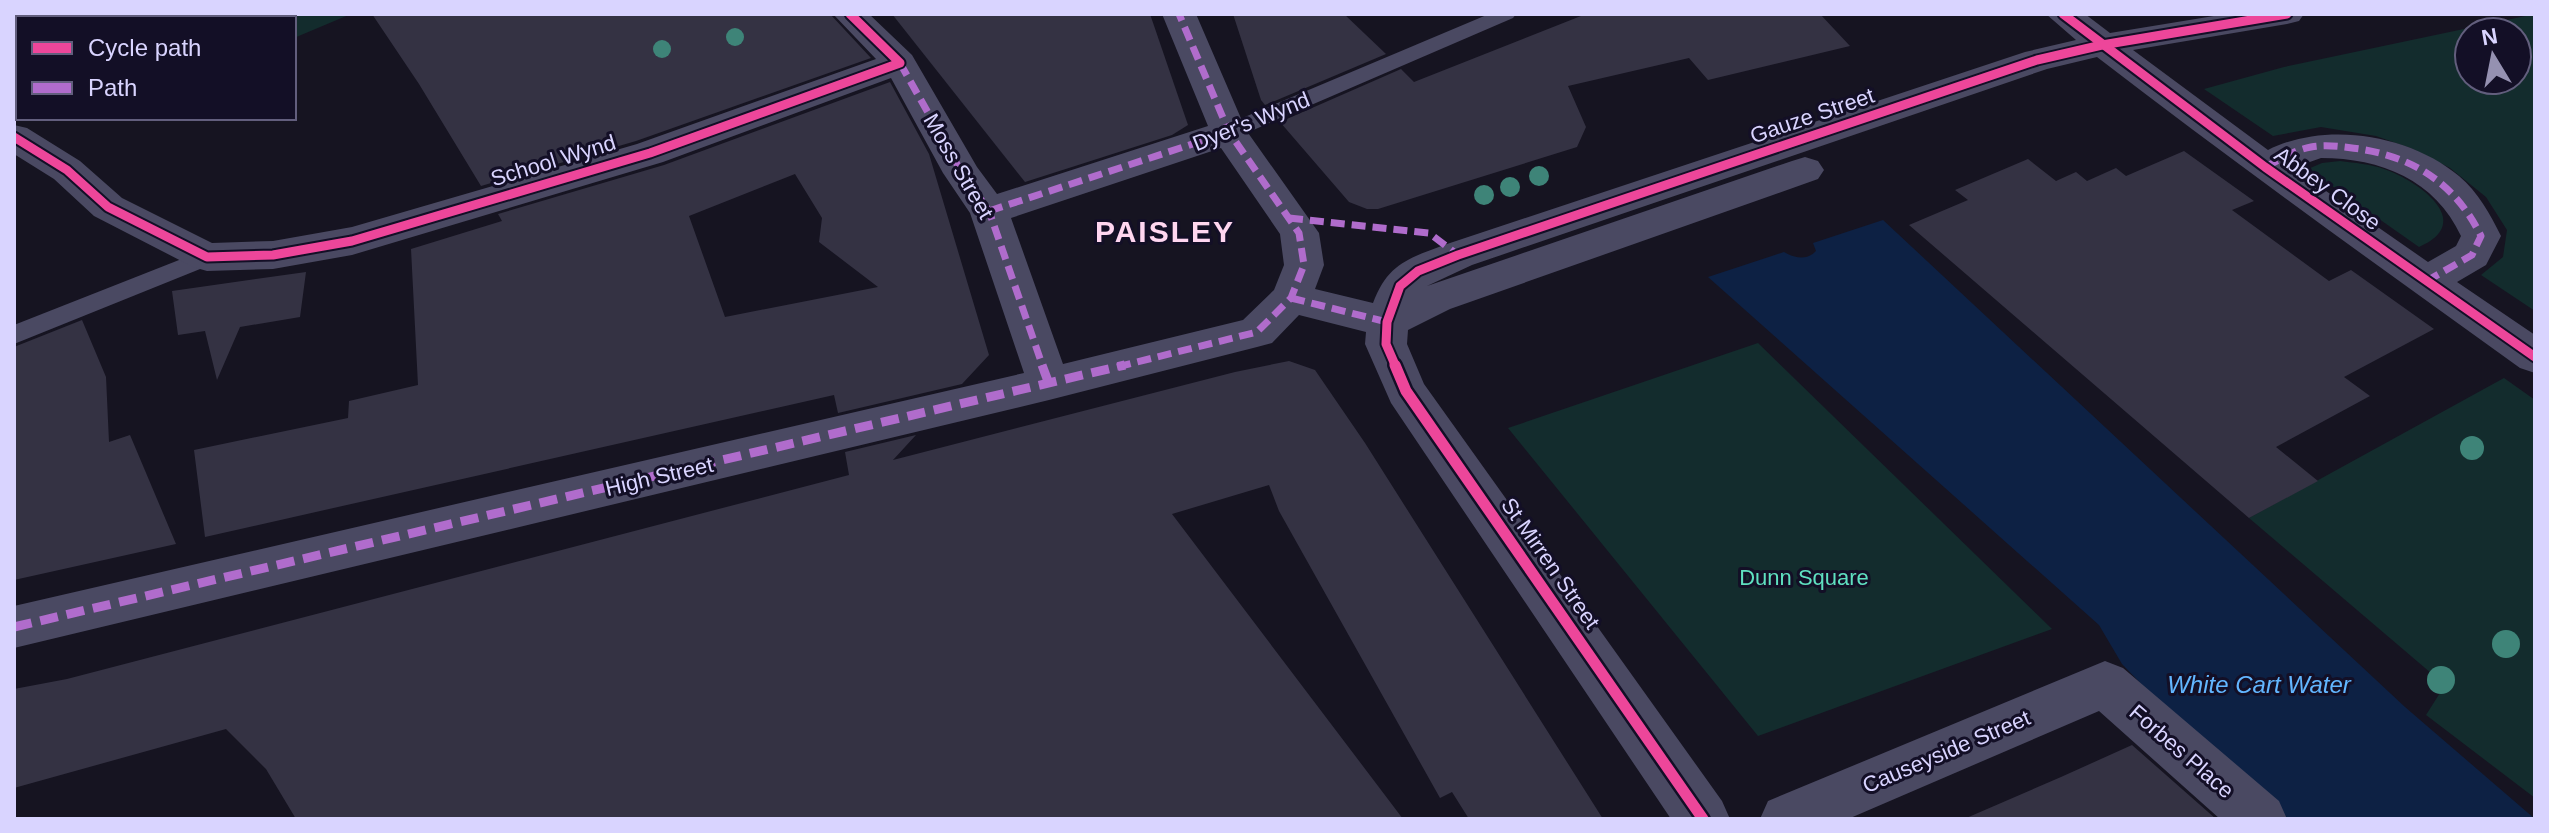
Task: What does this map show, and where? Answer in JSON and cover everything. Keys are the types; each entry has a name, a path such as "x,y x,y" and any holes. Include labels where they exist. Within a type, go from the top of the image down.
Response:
{"street":[{"name":"Moss Street","path":"850,14 900,63 962,173 989,211 1049,384"},
{"path":"1179,14 1229,132 1299,233 1304,265 1291,298 1387,322 1436,298 2067,81 2087,68 2102,45 2287,14"},
{"name":"Abbey Close","path":"2063,14 2265,167 2535,357"},
{"name":"School Wynd","path":"207,257 273,255 352,241 650,153 900,63"},
{"name":"Dyer's Wynd","path":"989,211 1229,132"},
{"path":"14,137 67,170 108,207 207,257"},
{"path":"2265,167 2309,147 2378,151 2421,165 2452,189 2471,212 2481,236 2472,255 2425,282"},
{"name":"High Street","path":"14,627 1049,384 1257,332 1291,298"},
{"name":"St Mirren Street","path":"1387,322 1386,344 1406,391 1703,819"},
{"name":"Causeyside Street","path":"1787,819 2105,684"},
{"name":"Forbes Place","path":"2105,684 2260,819"}],"lane":[{"name":"Dyer's Wynd","path":"1229,132 1506,14"},
{"name":"School Wynd","path":"14,335 207,257"}],"green space":[{"path":"108,14 136,14 124,16"},
{"path":"136,14 351,14 296,37 296,16"},
{"path":"2535,14 2535,311 2481,275 2503,257 2507,230 2486,197 2450,168 2413,149 2376,136 2321,127 2273,136 2204,89 2284,67 2453,31 2453,96 2533,96 2533,16 2526,16"},
{"path":"2340,161 2384,169 2425,192 2442,214 2443,226 2436,237 2419,247 2308,169 2322,163"},
{"name":"Dunn Square","path":"1758,343 2052,629 1758,736 1508,428"},
{"path":"2504,378 2535,400 2535,798 2426,715 2445,685 2249,518"}],"water":[{"name":"White Cart Water","path":"1883,220 2405,707 2535,819 2289,819 2203,748 2122,664 2099,625 1708,277 1784,252 1796,257 1809,256 1816,251 1813,243"}],"building":[{"path":"372,14 830,14 871,58 636,141 481,186"},
{"path":"892,14 1150,14 1188,125 1172,135 1025,182"},
{"path":"1233,14 1344,14 1386,54 1265,105"},
{"path":"1586,14 1820,14 1850,46 1708,80 1689,58 1568,86 1586,127 1577,147 1378,209 1367,209 1349,202 1280,122 1401,69 1414,82"},
{"path":"890,82 929,154 989,355 962,384 838,413 834,395 205,537 194,450 348,418 349,401 418,385 411,249 502,221 498,214 664,165","holes":["795,174 822,218 819,242 878,287 725,317 689,216"]},
{"path":"2184,151 2254,201 2232,210 2329,281 2351,270 2434,329 2344,377 2370,396 2276,447 2318,481 2249,518 1909,225 1968,200 1955,190 2028,159 2056,181 2076,172 2087,181 2116,168 2126,176"},
{"path":"306,272 300,317 240,327 217,380 205,331 178,335 172,291"},
{"path":"82,320 106,377 109,442 130,435 176,544 14,580 14,347"},
{"path":"1289,361 1315,370 1365,443 1603,819 1469,819 1452,792 1440,798 1279,511 1269,485 1172,514 1403,819 296,819 266,769 226,729 14,788 14,689 67,679 849,475 845,452 916,435 893,460 1235,372"},
{"path":"2132,745 2216,819 1964,819 2061,777"}],"marked path":[{"path":"14,627 1049,384 1257,332 1291,298 1304,265 1299,233 1229,132 1179,14"},
{"path":"900,63 962,173 989,211 1049,384"},
{"path":"989,211 1229,132"},
{"path":"2265,167 2304,148 2327,146 2379,152 2416,165 2433,175 2461,201 2481,236 2472,255 2425,282"},
{"path":"1289,218 1429,233 1458,255"},
{"path":"1291,298 1387,322"}],"cycle path":[{"path":"14,137 67,170 108,207 207,257 273,255 352,241 650,153 900,63 850,14"},
{"path":"2063,14 2265,167 2535,357"},
{"name":"Gauze Street","path":"1703,819 1406,391 1386,344 1387,322 1400,286 1418,271 1458,255 2037,60 2102,45 2287,14"}],"district":[{"name":"PAISLEY","path":"1165,232"}]}
